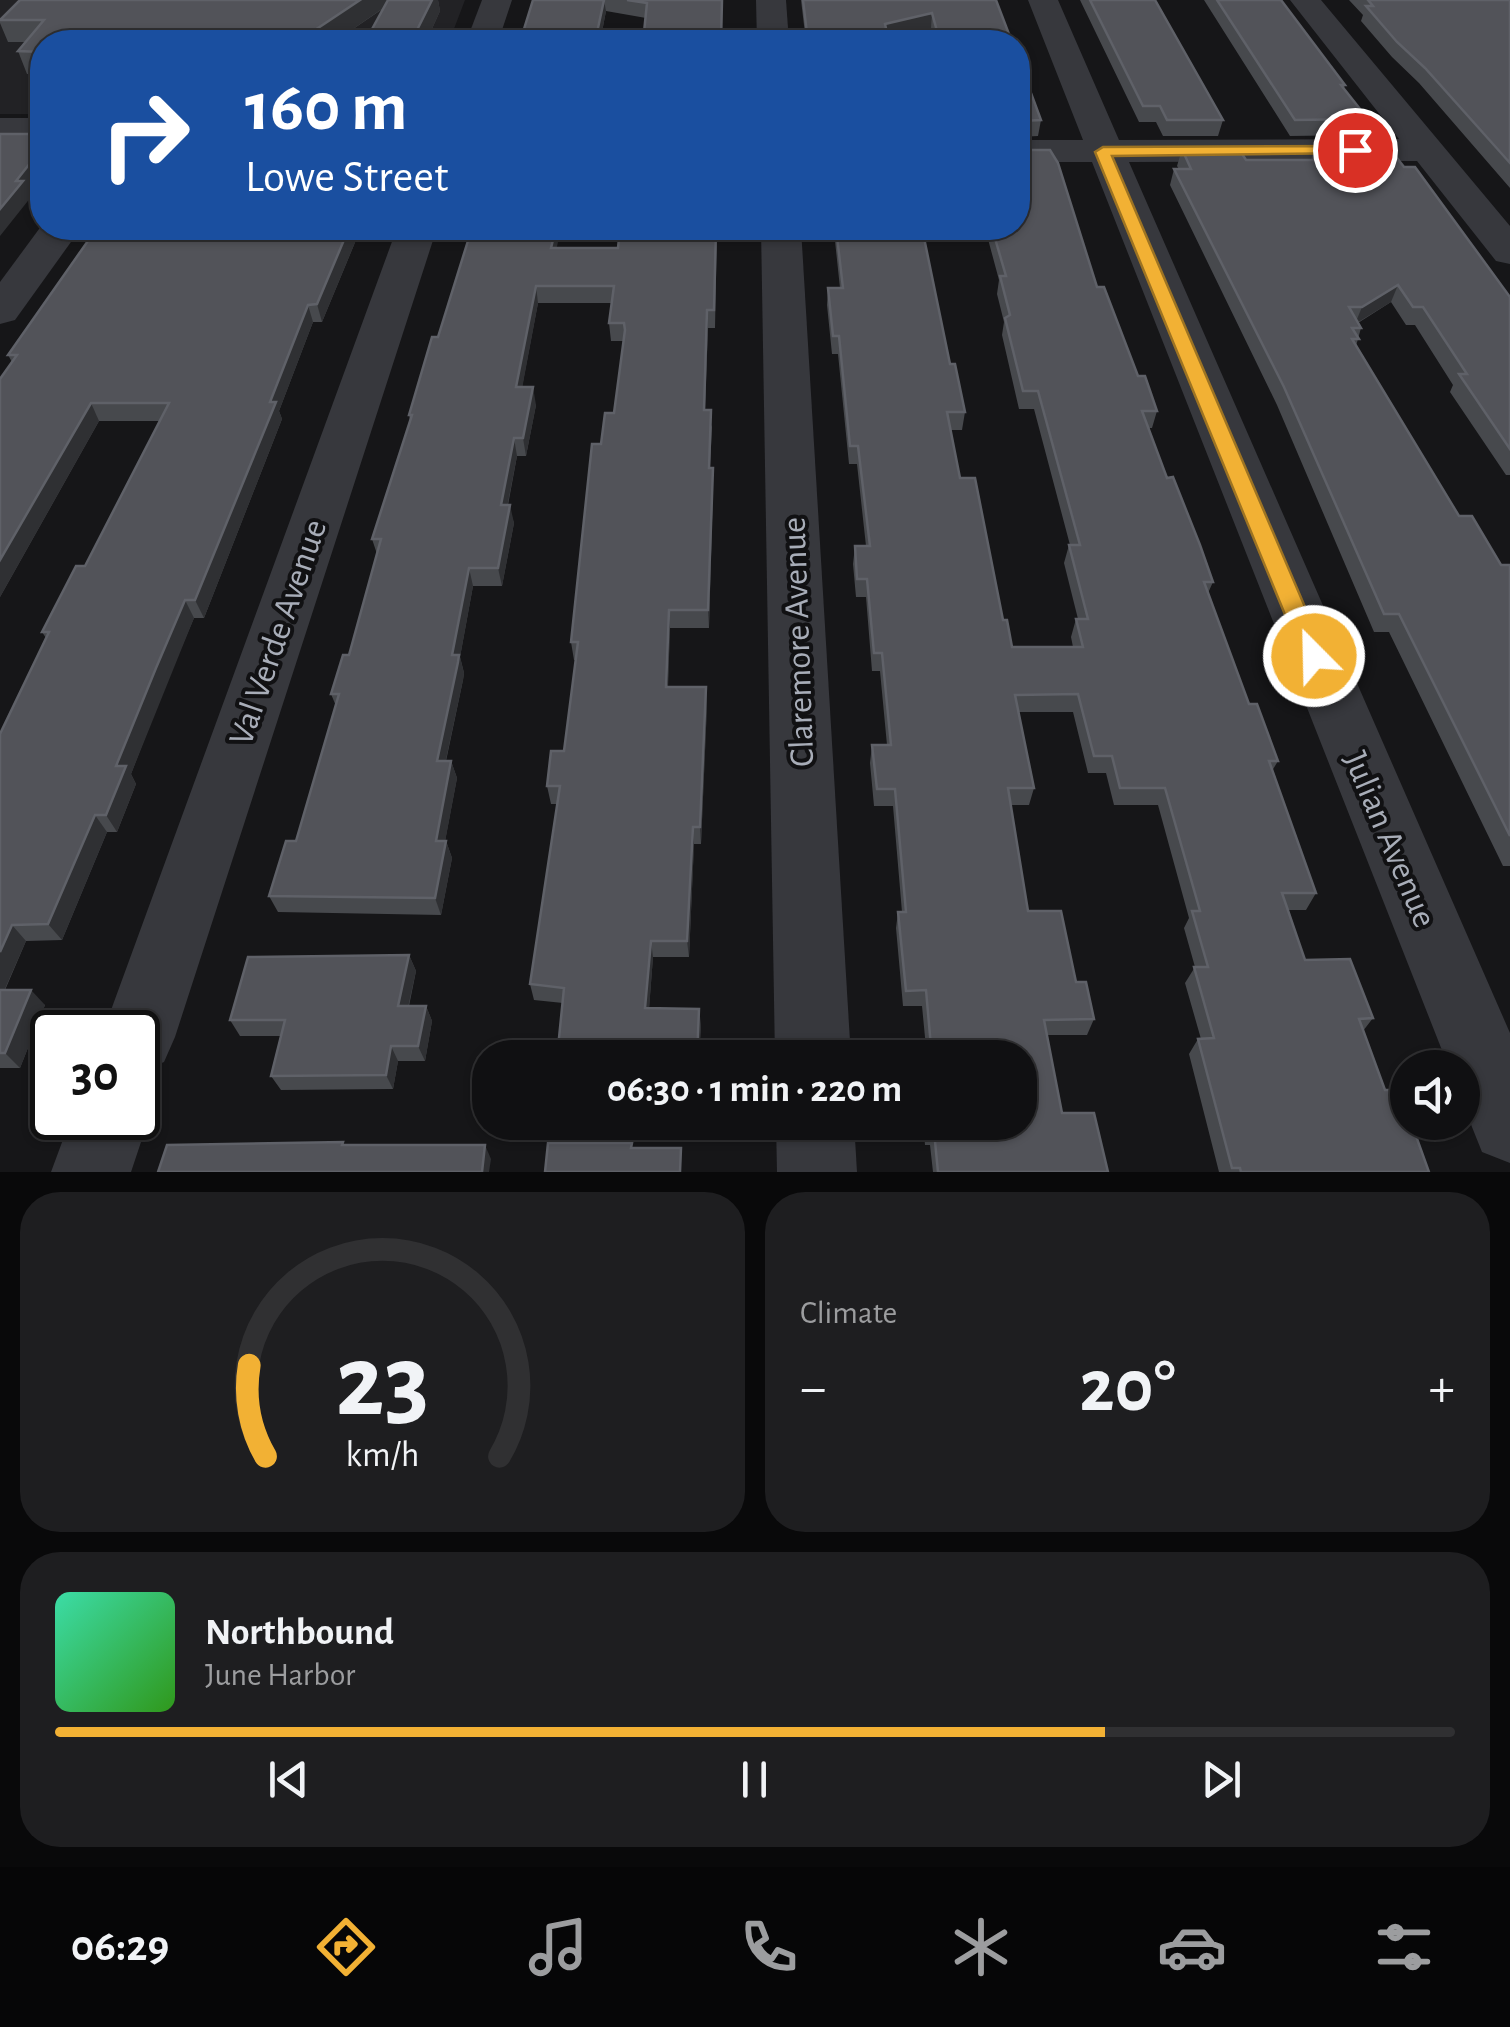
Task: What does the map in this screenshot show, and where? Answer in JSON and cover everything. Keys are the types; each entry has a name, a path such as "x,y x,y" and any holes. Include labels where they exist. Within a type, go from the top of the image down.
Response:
{"street":[{"path":"486,30 497,0"},
{"path":"771,0 772,30"},
{"name":"Julian Avenue","path":"1043,0 1510,1124"},
{"path":"1305,0 1510,252"},
{"path":"0,129 30,129"},
{"path":"1030,152 1427,150"},
{"path":"0,311 52,240"},
{"name":"Val Verde Avenue","path":"147,1010 413,240"},
{"name":"Claremore Avenue","path":"781,240 811,1040"},
{"path":"91,1172 102,1140"},
{"path":"816,1140 817,1172"}],"shaded area":[{"path":"0,0 465,0 454,30 30,30 30,114 0,114"}],"building":[{"path":"20,0 360,0 315,30 36,30 44,20 0,20"},
{"path":"388,0 432,0 417,30 372,30"},
{"path":"533,0 604,0 598,30 524,30"},
{"path":"627,0 722,0 721,30 644,30 647,3"},
{"path":"803,0 996,0 1007,30 937,30 932,13 885,24 886,30 807,30"},
{"path":"1090,0 1155,0 1223,120 1167,120 1160,106 1143,106"},
{"path":"1217,0 1281,0 1368,119 1295,120"},
{"path":"1368,0 1510,0 1510,163 1397,42 1366,6 1373,6"},
{"path":"30,37 30,52 18,51"},
{"path":"1030,90 1041,120 1030,120"},
{"path":"0,134 30,134 30,163 16,181 23,181 0,209"},
{"path":"1182,149 1239,149 1246,160 1322,160 1314,149 1390,149 1404,167 1415,167 1510,297 1510,449 1459,374 1467,374 1423,307 1413,307 1398,285 1362,307 1349,307 1361,328 1352,328 1359,339 1352,339 1459,516 1472,516 1501,565 1510,565 1510,836 1399,614 1384,614 1284,387 1174,169 1191,169"},
{"path":"1030,150 1050,150 1058,163 1097,287 1104,287 1138,376 1145,376 1157,411 1142,411 1167,478 1173,477 1200,545 1213,582 1204,582 1249,704 1257,704 1278,761 1269,761 1316,893 1282,893 1305,960 1350,959 1373,1018 1359,1019 1385,1090 1390,1090 1390,1140 1417,1140 1429,1172 1241,1172 1240,1168 1232,1168 1198,1039 1214,1038 1194,967 1208,967 1192,911 1200,911 1165,788 1120,788 1112,756 1094,756 1078,694 1015,695 1034,788 1008,788 1028,911 1061,911 1076,982 1086,982 1094,1019 1044,1020 1062,1113 1094,1113 1108,1172 938,1172 935,1140 1037,1140 1037,1040 930,1040 926,990 906,991 898,912 906,912 895,789 877,789 872,745 891,745 882,653 874,653 867,579 857,579 855,546 870,546 858,446 850,446 839,336 833,336 828,288 843,288 837,240 924,240 950,364 955,364 965,412 947,412 960,478 975,478 1003,620 1007,620 1012,647 1083,647 1076,619 1088,619 1069,545 1080,545 1038,391 1023,391 1005,318 1010,315 1000,276 1006,276 996,240 1030,240"},
{"path":"89,240 344,240 317,304 308,305 270,402 276,402 195,600 185,600 156,668 116,766 126,766 106,815 95,815 48,924 12,925 0,952 0,734 49,632 42,632 76,566 85,566 169,403 91,403 0,560 0,379 17,355 8,355"},
{"path":"468,240 553,240 551,248 618,248 619,240 716,240 714,310 707,310 704,410 711,410 709,468 713,468 708,610 669,610 666,687 706,687 700,827 693,827 687,941 651,941 645,1008 699,1009 698,1040 559,1040 564,988 530,984 560,786 547,786 551,751 564,751 578,642 571,642 592,444 601,444 605,413 614,413 625,330 624,323 609,323 614,286 536,286 516,387 533,387 523,438 514,438 501,505 510,505 498,568 469,568 452,655 459,655 437,761 451,761 436,841 446,841 435,898 269,896 286,841 296,841 339,694 331,694 343,655 349,655 381,539 372,539 412,415 432,337 438,337"},
{"path":"409,955 398,1006 426,1006 418,1046 391,1046 386,1075 271,1076 285,1020 230,1020 248,957"},
{"path":"0,990 31,990 5,1053 0,1053"},
{"path":"343,1142 342,1145 485,1145 482,1172 158,1172 167,1145"},
{"path":"548,1143 632,1143 631,1148 681,1148 680,1172 545,1172"}],"route":[{"path":"1314,656 1103,152 1355,150"}]}
